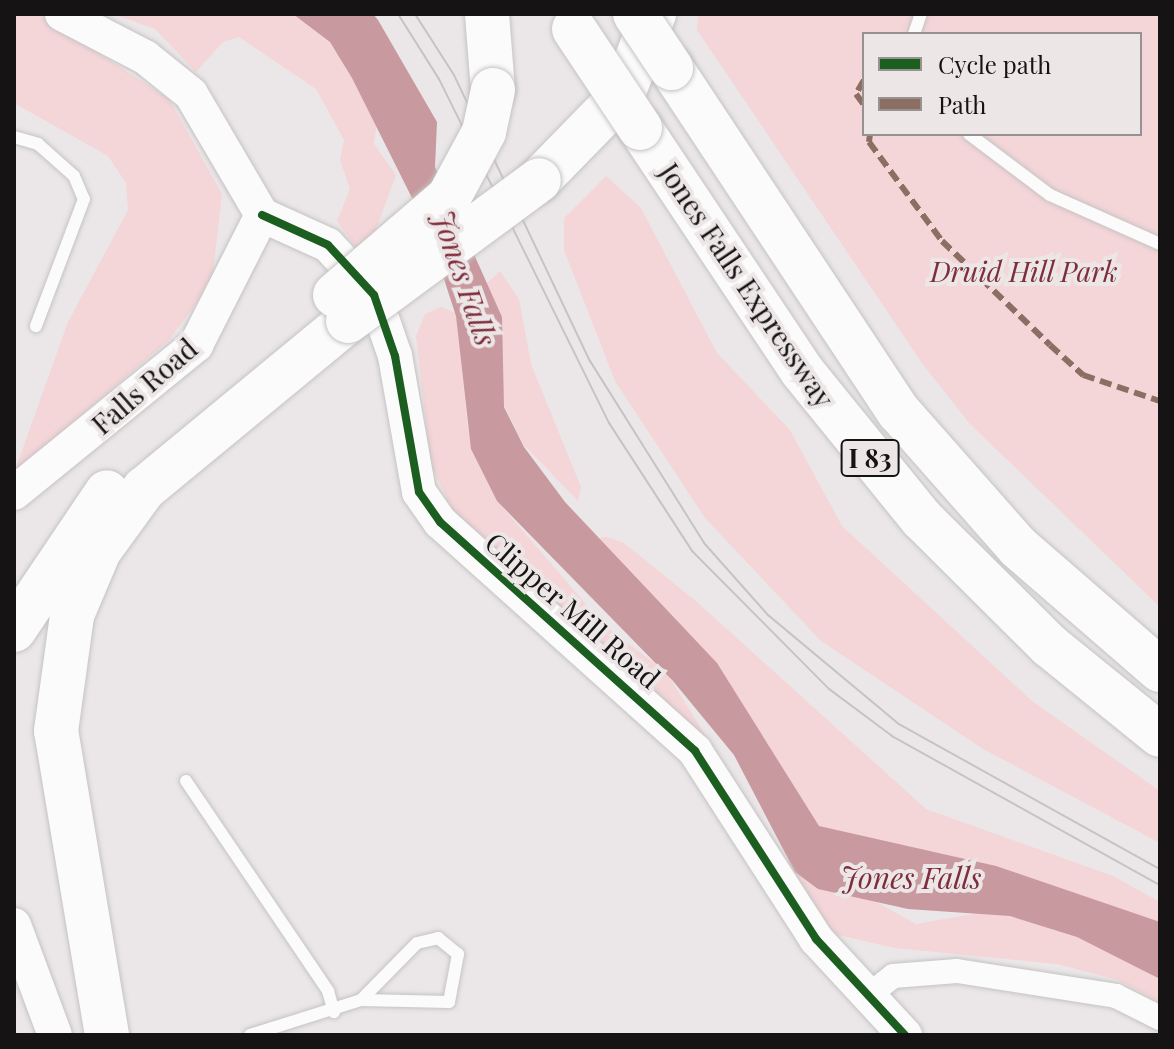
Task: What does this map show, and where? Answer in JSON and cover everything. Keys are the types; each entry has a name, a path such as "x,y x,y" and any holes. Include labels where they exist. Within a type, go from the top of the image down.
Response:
{"highway":[{"path":"107,1035 56,731 72,615 99,551 144,489 342,308 449,197 484,132 493,90 487,14"},
{"name":"Jones Falls Expressway","path":"635,14 899,412 1018,547 1160,670"},
{"path":"14,630 79,528 133,464 342,308 539,180 623,94 654,14"},
{"name":"Jones Falls Expressway","path":"569,21 802,371 922,519 1050,646 1160,735"}],"street":[{"path":"62,14 145,57 191,94 262,215"},
{"name":"Falls Road","path":"14,493 196,345 229,291 262,215"},
{"name":"Clipper Mill Road","path":"262,215 328,245 374,295 395,356 419,492 440,522 695,751 774,880 905,1035"},
{"path":"14,925 55,1035"},
{"path":"869,995 893,976 919,971 993,974 1116,996 1160,1018"}],"lane":[{"path":"972,136 1050,195 1160,244"},
{"path":"14,137 38,144 74,176 84,199 36,326"},
{"path":"186,781 328,991 334,1012"},
{"path":"250,1035 334,1012 361,1000 417,943 438,938 458,954 449,1002 361,1000"}],"green space":[{"path":"14,14 38,14 169,99 222,194 212,282 169,340 14,473 68,322 128,210 126,183 108,156 14,103"},
{"path":"113,14 316,14 378,115 374,144 396,175 371,243 358,250 337,221 350,189 340,160 344,140 316,89 239,37 223,42 196,72 155,29"},
{"name":"Druid Hill Park","path":"698,14 1160,14 1160,607 970,424 924,366 697,30"},
{"path":"606,176 641,208 717,353 790,430 842,526 1032,701 1160,791 1160,843 983,749 821,641 705,518 615,381 564,250 564,218"},
{"path":"500,271 519,299 531,364 581,487 578,501 523,444 503,403 484,286"},
{"path":"441,307 456,313 468,429 503,508 604,625 666,672 726,768 462,530 431,465 416,336 425,314"},
{"path":"607,537 624,543 697,602 926,809 1113,876 1160,902 1160,944 837,852 592,539"},
{"path":"795,857 916,924 985,912 1041,916 1160,968 1160,1003 1118,980 1057,964 895,948 829,933 776,866"}],"water":[{"name":"Jones Falls","path":"293,14 373,14 378,20 437,122 435,167 502,317 504,407 524,447 565,502 717,663 819,826 996,866 1160,922 1160,979 1077,937 1010,916 908,909 818,889 795,872 734,755 673,681 497,501 471,449 456,316 428,230 352,78 330,42"}],"tram line":[{"path":"398,14 439,79 609,423 692,551 829,689 892,736 1160,885"},
{"path":"415,14 454,75 590,361 704,543 768,615 899,724 1160,869"}],"marked path":[{"path":"862,84 856,94 862,102"},
{"path":"870,136 869,142 942,241 1050,345 1083,375 1160,401"}],"cycle path":[{"path":"262,215 328,245 374,295 395,356 419,492 440,522 695,751 816,939 905,1035"}]}
